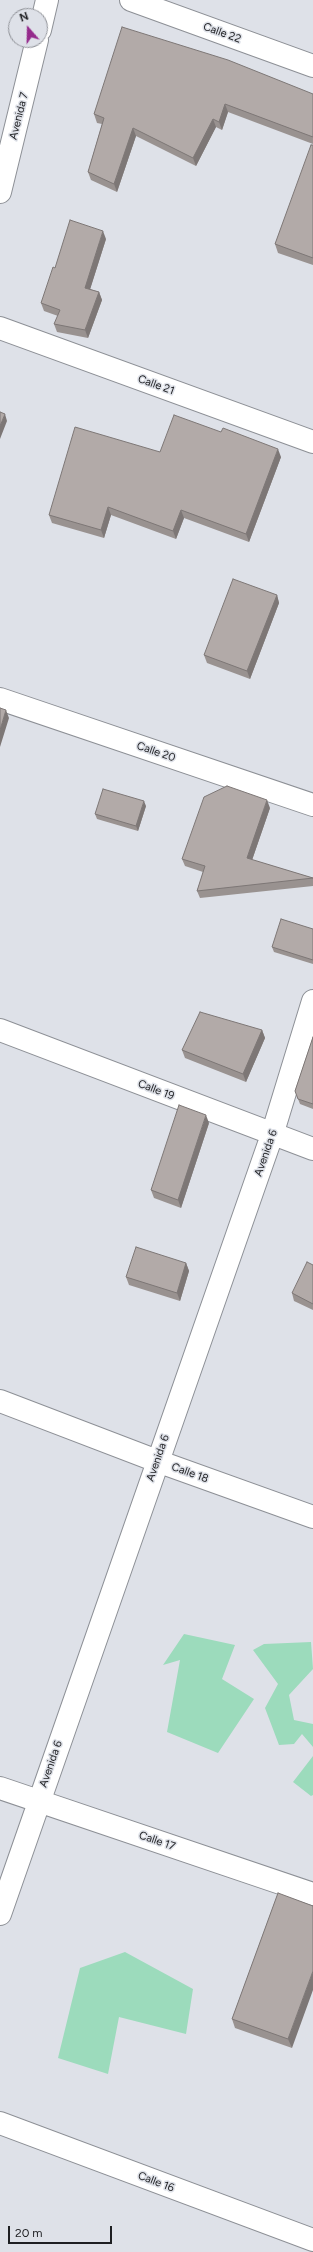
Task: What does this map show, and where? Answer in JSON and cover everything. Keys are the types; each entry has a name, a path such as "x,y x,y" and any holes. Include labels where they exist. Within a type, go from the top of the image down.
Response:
{"street":[{"name":"Calle 22","path":"130,0 313,66"},
{"name":"Avenida 7","path":"0,192 36,48"},
{"name":"Calle 21","path":"0,328 313,442"},
{"name":"Calle 20","path":"0,699 313,805"},
{"name":"Avenida 6","path":"0,1914 272,1135 313,1001"},
{"name":"Calle 19","path":"0,1030 272,1135 313,1149"},
{"name":"Calle 18","path":"0,1401 157,1461 313,1517"},
{"name":"Calle 17","path":"0,1788 313,1894"},
{"name":"Calle 16","path":"0,2123 313,2240"}],"green space":[{"path":"184,1634 235,1645 222,1679 254,1699 218,1753 167,1732 180,1660 163,1665"},
{"path":"311,1642 313,1669 289,1695 294,1720 313,1724 313,1747 302,1734 294,1744 279,1745 265,1708 278,1684 253,1650 264,1644"},
{"path":"313,1756 313,1795 311,1796 293,1782"},
{"path":"125,1952 193,1989 186,2034 119,2017 108,2074 58,2058 80,1968"}],"building":[{"path":"122,27 228,60 313,94 313,137 225,104 219,122 213,119 193,158 133,128 114,184 88,172 104,118 94,114"},
{"path":"311,145 313,145 313,258 275,244"},
{"path":"70,220 103,231 85,288 99,292 85,330 54,324 60,310 41,303 53,267 55,268"},
{"path":"0,412 5,414 0,426"},
{"path":"174,415 221,432 223,428 278,449 246,534 181,510 173,531 108,507 101,530 49,515 75,427 160,452"},
{"path":"233,579 277,595 247,671 204,655"},
{"path":"0,708 6,710 0,730"},
{"path":"227,786 267,800 247,858 313,878 197,891 205,866 182,859 204,797"},
{"path":"103,789 144,801 136,826 95,814"},
{"path":"281,919 313,929 313,960 272,947"},
{"path":"200,1012 262,1030 243,1074 182,1050"},
{"path":"313,1037 313,1104 298,1099 295,1091"},
{"path":"179,1105 206,1115 178,1200 151,1190"},
{"path":"136,1247 186,1263 177,1293 126,1277"},
{"path":"307,1262 313,1265 313,1304 292,1293"},
{"path":"278,1893 313,1906 313,1971 288,2039 232,2019"}]}
